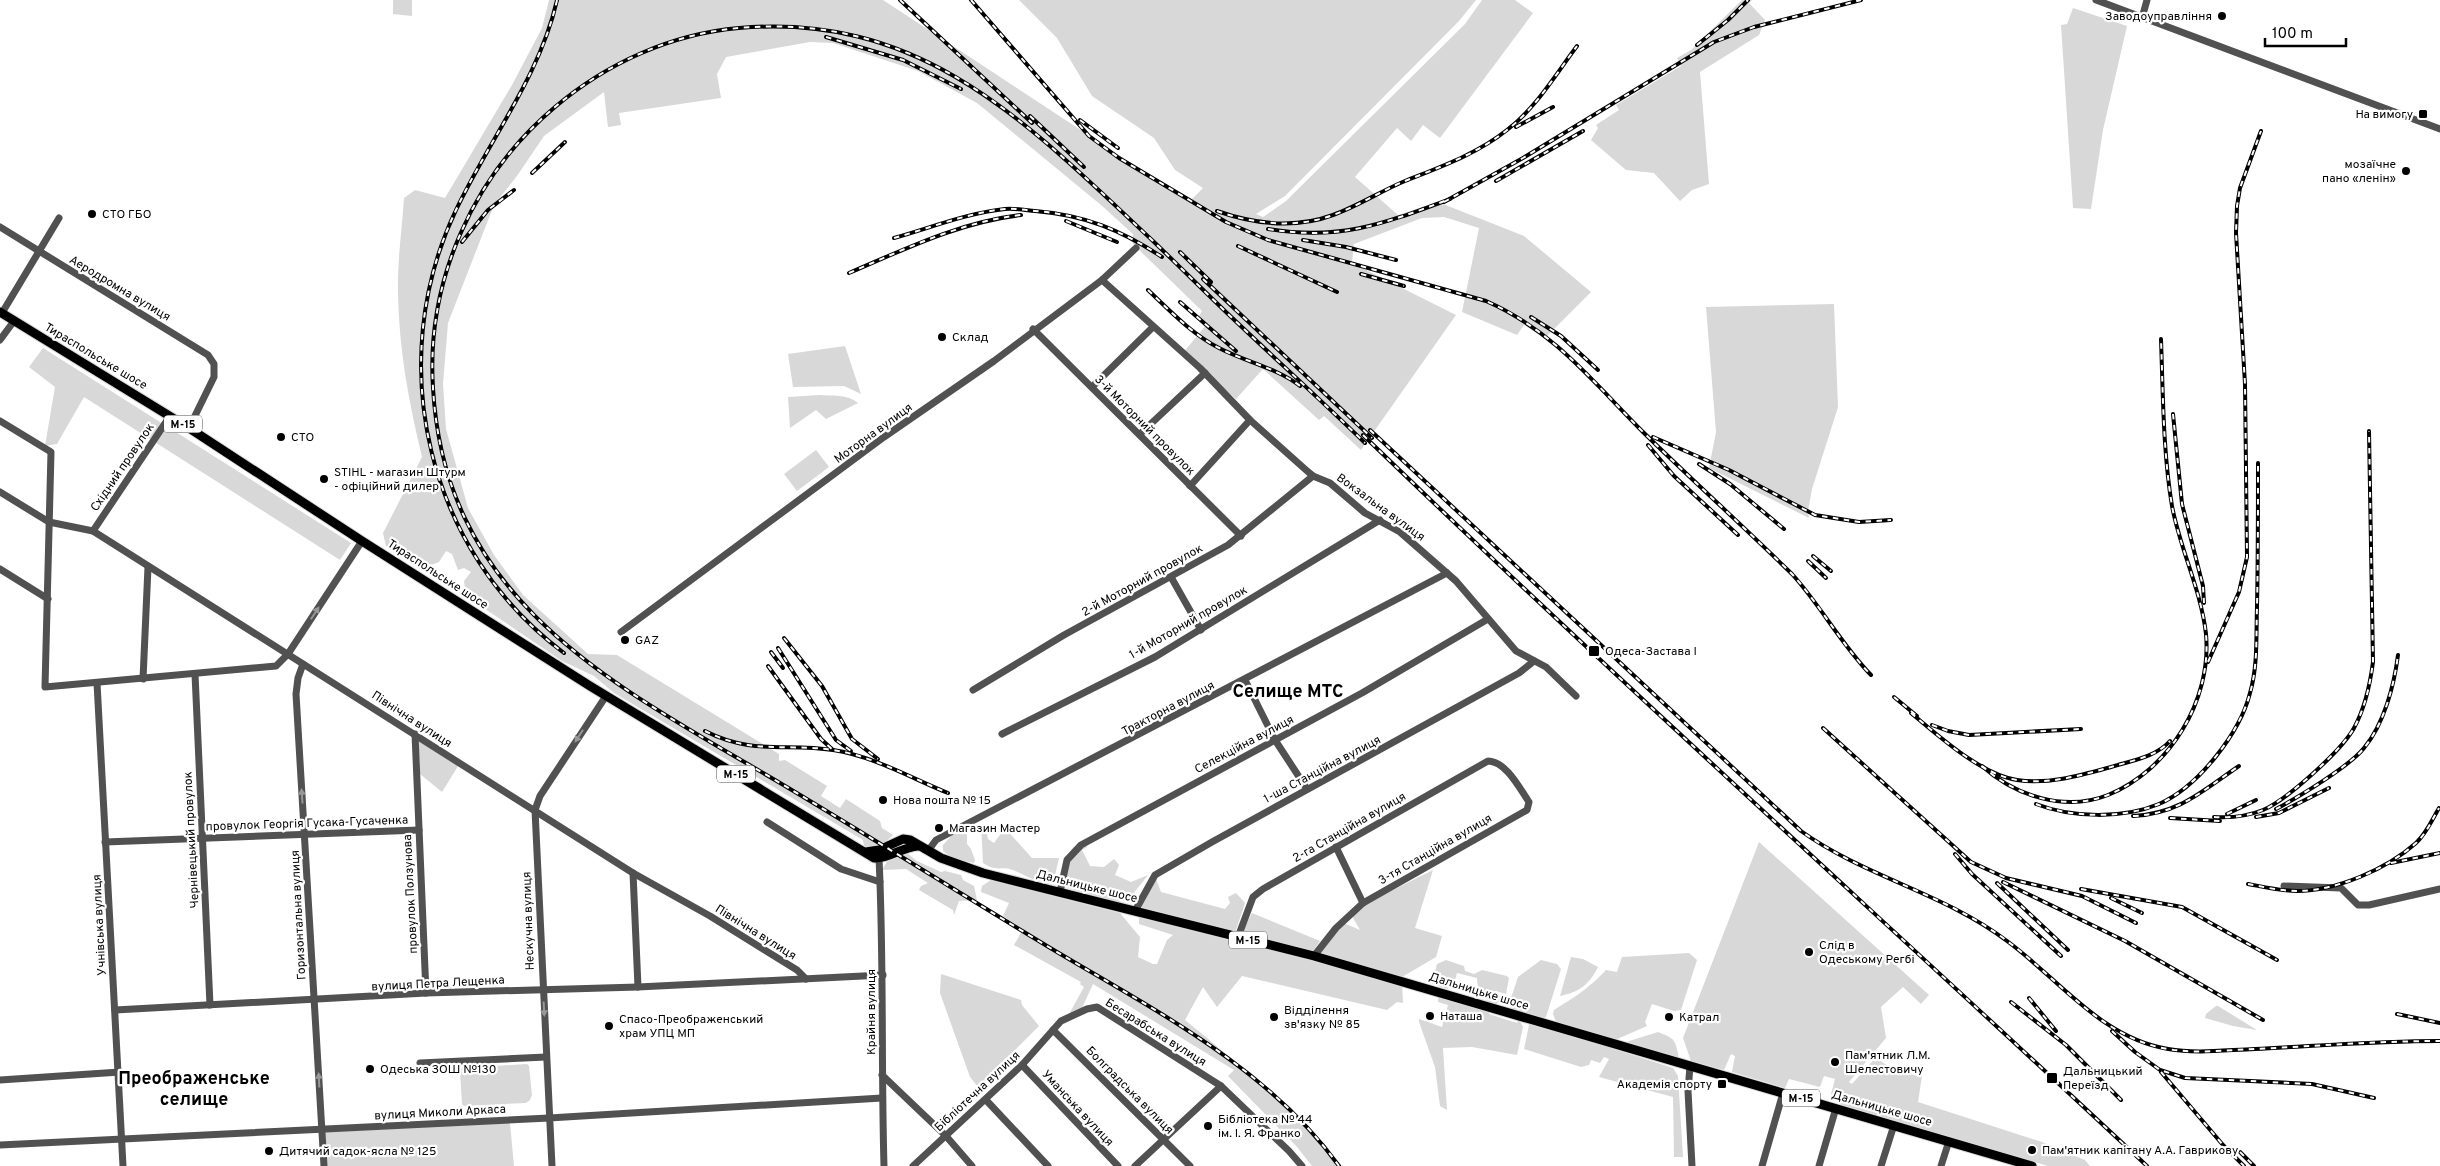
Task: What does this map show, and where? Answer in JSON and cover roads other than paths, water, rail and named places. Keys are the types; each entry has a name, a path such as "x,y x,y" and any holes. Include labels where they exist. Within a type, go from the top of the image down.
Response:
{"main road":[{"name":"Тираспольське шосе","path":"1,313 190,428 362,541 606,696 866,852 879,854"},
{"name":"Дальницьке шосе","path":"879,854 918,846 983,873 1314,956 1894,1124 2008,1162 2032,1166"}],"street":[{"path":"2096,0 2440,129"},
{"path":"2142,18 2147,0"},
{"path":"1,313 59,218"},
{"name":"Аеродромна вулиця","path":"0,227 208,355 214,364 214,377 190,428"},
{"name":"Моторна вулиця","path":"621,632 884,437 994,361 1033,329 1102,280 1136,248"},
{"name":"Вокзальна вулиця","path":"1102,280 1205,373 1250,420 1313,476 1330,483 1365,513 1400,532 1447,573 1483,611 1516,651 1546,667 1576,696"},
{"path":"0,340 14,321"},
{"path":"1092,388 1152,327"},
{"name":"3-й Моторний провулок","path":"1033,329 1241,536"},
{"path":"1140,434 1205,373"},
{"name":"Східний провулок","path":"93,531 170,416"},
{"path":"0,420 51,452 45,687 271,668 276,666 288,654 362,541"},
{"path":"1190,486 1250,420"},
{"name":"2-й Моторний провулок","path":"973,690 1241,536 1313,476"},
{"name":"Північна вулиця","path":"0,492 49,522 93,531 633,873 710,916 797,970 806,979"},
{"name":"1-й Моторний провулок","path":"1002,734 1155,657 1380,520"},
{"path":"143,679 148,567"},
{"path":"0,569 48,599"},
{"name":"Тракторна вулиця","path":"928,851 936,840 1447,573"},
{"path":"1171,577 1201,630"},
{"name":"Селекційна вулиця","path":"1060,892 1067,860 1081,845 1436,651 1488,619"},
{"name":"1-ша Станційна вулиця","path":"1135,911 1155,876 1306,789 1519,673 1534,661"},
{"name":"Горизонтальна вулиця","path":"303,664 298,678 296,694 324,1166"},
{"name":"Чернівецький провулок","path":"195,674 210,1005"},
{"path":"1245,680 1275,740 1306,789"},
{"name":"Учнівська вулиця","path":"97,683 120,1072 123,1166"},
{"name":"Нескучна вулиця","path":"552,1166 542,990 535,810 540,796 606,696"},
{"name":"провулок Ползунова","path":"415,734 426,993"},
{"name":"2-га Станційна вулиця","path":"1238,937 1253,897 1263,889 1488,761 1495,761"},
{"name":"3-тя Станційна вулиця","path":"1314,956 1336,928 1362,903 1527,810 1529,802 1506,770 1495,761"},
{"path":"767,822 841,869 880,882"},
{"name":"провулок Георгія Гусака-Гусаченка","path":"106,842 419,830"},
{"path":"1336,847 1362,903"},
{"name":"Крайня вулиця","path":"879,854 884,1166"},
{"path":"633,873 638,987"},
{"path":"2284,886 2341,888 2358,905 2369,906 2440,888"},
{"name":"вулиця Петра Лещенка","path":"115,1010 314,1001 426,993 638,987 882,975"},
{"name":"Бесарабська вулиця","path":"1053,1030 1061,1021 1087,1009 1097,1007 1221,1086"},
{"name":"Бібліотечна вулиця","path":"913,1166 986,1100 1022,1065 1053,1030"},
{"name":"Болградська вулиця","path":"1053,1030 1190,1166"},
{"path":"420,1063 546,1056"},
{"name":"Уманська вулиця","path":"1022,1065 1118,1166"},
{"path":"1690,1066 1688,1090 1692,1166"},
{"path":"0,1080 120,1072"},
{"path":"882,1075 946,1136 972,1166"},
{"path":"1135,1166 1221,1086 1289,1151 1302,1166"},
{"path":"1762,1166 1783,1093"},
{"name":"вулиця Миколи Аркаса","path":"0,1145 550,1118 882,1098"},
{"path":"986,1100 1048,1166"},
{"path":"1819,1166 1836,1108"},
{"path":"1881,1166 1894,1124"},
{"path":"1941,1166 1948,1141"}],"railway":[{"path":"557,0 539,55 456,210 434,269 423,329 422,391 431,451 450,508 479,562 517,611 564,653"},
{"path":"900,0 1032,123"},
{"path":"971,0 1089,136 1119,158 1226,222 1268,240 1486,301 1532,327 1552,342 1589,376 1643,432 1792,574 1850,651 1871,675"},
{"path":"1697,45 1728,20 1748,0"},
{"path":"1444,202 1523,158 1714,42 1754,27 1861,0"},
{"path":"1339,1166 1310,1130 1277,1098 1205,1042 1166,1016 655,708 599,670 548,628 504,581 469,526 444,462 433,388 433,348 438,309 447,270 461,233 479,198 500,165 526,134 555,107 575,91 618,64 665,44 714,31 739,28 805,28 864,38 919,58 969,85 1016,118 1107,198 1365,443"},
{"path":"826,37 903,60 961,89"},
{"path":"1217,211 1260,222 1289,223 1319,219 1333,215 1396,185 1458,159 1495,139 1527,112 1577,46"},
{"path":"1516,127 1553,107"},
{"path":"1030,116 1084,167"},
{"path":"1080,120 1118,148"},
{"path":"1496,181 1583,131"},
{"path":"2208,662 2239,592 2247,557 2245,384 2236,233 2240,188 2261,131"},
{"path":"532,173 565,142"},
{"path":"462,242 488,210 514,190"},
{"path":"1268,229 1317,233 1361,228 1382,223 1450,199"},
{"path":"894,238 977,214 1016,209 1070,216 1102,225 1132,239 1162,257"},
{"path":"849,273 955,230 1021,215"},
{"path":"1066,221 1117,242"},
{"path":"1303,240 1346,247 1396,260"},
{"path":"1238,246 1337,292"},
{"path":"1180,252 1211,282"},
{"path":"1361,274 1404,286"},
{"path":"1203,279 1372,438"},
{"path":"1148,290 1182,322 1209,342 1229,353 1281,374 1300,386"},
{"path":"1180,302 1236,351"},
{"path":"1531,317 1561,336 1598,370"},
{"path":"1982,766 2010,786 2041,798 2075,802 2092,800 2108,795 2130,784 2150,769 2167,751 2182,730 2194,708 2202,684 2206,659 2206,634 2200,601 2172,506 2165,444 2161,339"},
{"path":"2173,414 2182,504 2203,586 2204,603"},
{"path":"1370,430 1801,831 1851,861 1931,897 1983,924 2026,956 2101,1020 2122,1033 2144,1043 2168,1049 2189,1051 2440,1041"},
{"path":"2214,817 2239,816 2257,812 2273,805 2286,796 2313,774 2338,749 2354,728 2361,712 2369,688 2373,662 2369,431"},
{"path":"1363,435 1655,711 2147,1166"},
{"path":"1653,437 1729,470 1815,515 1859,522 1891,520"},
{"path":"1648,445 1674,476 1738,535"},
{"path":"2036,804 2065,812 2098,815 2145,809 2174,796 2188,785 2202,772 2227,741 2245,709 2253,683 2258,553 2258,463"},
{"path":"1699,464 1730,484 1784,529"},
{"path":"1813,556 1831,571"},
{"path":"1808,561 1826,578"},
{"path":"784,638 822,686 852,739 878,759"},
{"path":"778,648 836,740 851,751"},
{"path":"771,652 783,668"},
{"path":"2276,809 2336,772 2364,748 2377,728 2387,704 2398,655"},
{"path":"768,666 821,739 833,750"},
{"path":"1894,697 1917,716"},
{"path":"1911,713 1947,743 1975,762 1989,770 2017,780 2053,780 2088,773 2150,755 2170,741"},
{"path":"1932,725 1948,731 1969,735 2081,729"},
{"path":"1823,728 1971,862 2006,878 2082,896 2136,923"},
{"path":"705,731 722,738 753,746 816,748 848,753 877,762 948,793"},
{"path":"2133,816 2164,811 2177,806 2239,766"},
{"path":"2256,817 2279,813 2329,788"},
{"path":"2227,814 2256,800"},
{"path":"2248,884 2279,890 2297,891 2328,887 2360,877 2391,861 2416,843 2426,831 2439,808"},
{"path":"2170,818 2220,821"},
{"path":"2391,863 2440,853"},
{"path":"1955,854 1972,874 2061,956"},
{"path":"2003,882 2125,941 2263,1020"},
{"path":"1997,883 2068,950"},
{"path":"2081,889 2182,907 2277,960"},
{"path":"2111,898 2142,913"},
{"path":"2029,998 2056,1031"},
{"path":"2011,1002 2066,1045 2121,1100"},
{"path":"2397,1014 2440,1023"},
{"path":"2112,1031 2135,1052 2160,1070 2185,1078 2312,1084 2374,1098"},
{"path":"2161,1072 2223,1145 2244,1166"},
{"path":"2240,1152 2254,1166"}],"place":[{"name":"Заводоуправління","path":"2222,16"},
{"name":"На вимогу","path":"2423,114"},
{"name":"мозаїчне пано «ленін»","path":"2406,171"},
{"name":"СТО ГБО","path":"92,214"},
{"name":"Склад","path":"942,337"},
{"name":"СТО","path":"281,437"},
{"name":"STIHL - магазин Штурм - офіційний дилер","path":"324,479"},
{"name":"GAZ","path":"625,640"},
{"name":"Одеса-Застава I","path":"1594,651"},
{"name":"Нова пошта № 15","path":"883,800"},
{"name":"Магазин Мастер","path":"939,828"},
{"name":"Слід в Одеському Регбі","path":"1809,952"},
{"name":"Наташа","path":"1430,1016"},
{"name":"Відділення зв'язку № 85","path":"1274,1017"},
{"name":"Катрал","path":"1669,1017"},
{"name":"Спасо-Преображенський храм УПЦ МП","path":"609,1026"},
{"name":"Пам'ятник Л.М. Шелестовичу","path":"1835,1062"},
{"name":"Одеська ЗОШ №130","path":"370,1069"},
{"name":"Дальницький Переїзд","path":"2052,1078"},
{"name":"Академія спорту","path":"1722,1084"},
{"name":"Бібліотека № 44 ім. І. Я. Франко","path":"1208,1126"},
{"name":"Пам'ятник капітану А.А. Гаврикову","path":"2032,1150"},
{"name":"Дитячий садок-ясла № 125","path":"269,1151"}],"district":[{"name":"Cелище МТС","path":"1288,691"},
{"name":"Преображенське селище","path":"194,1088"}]}
